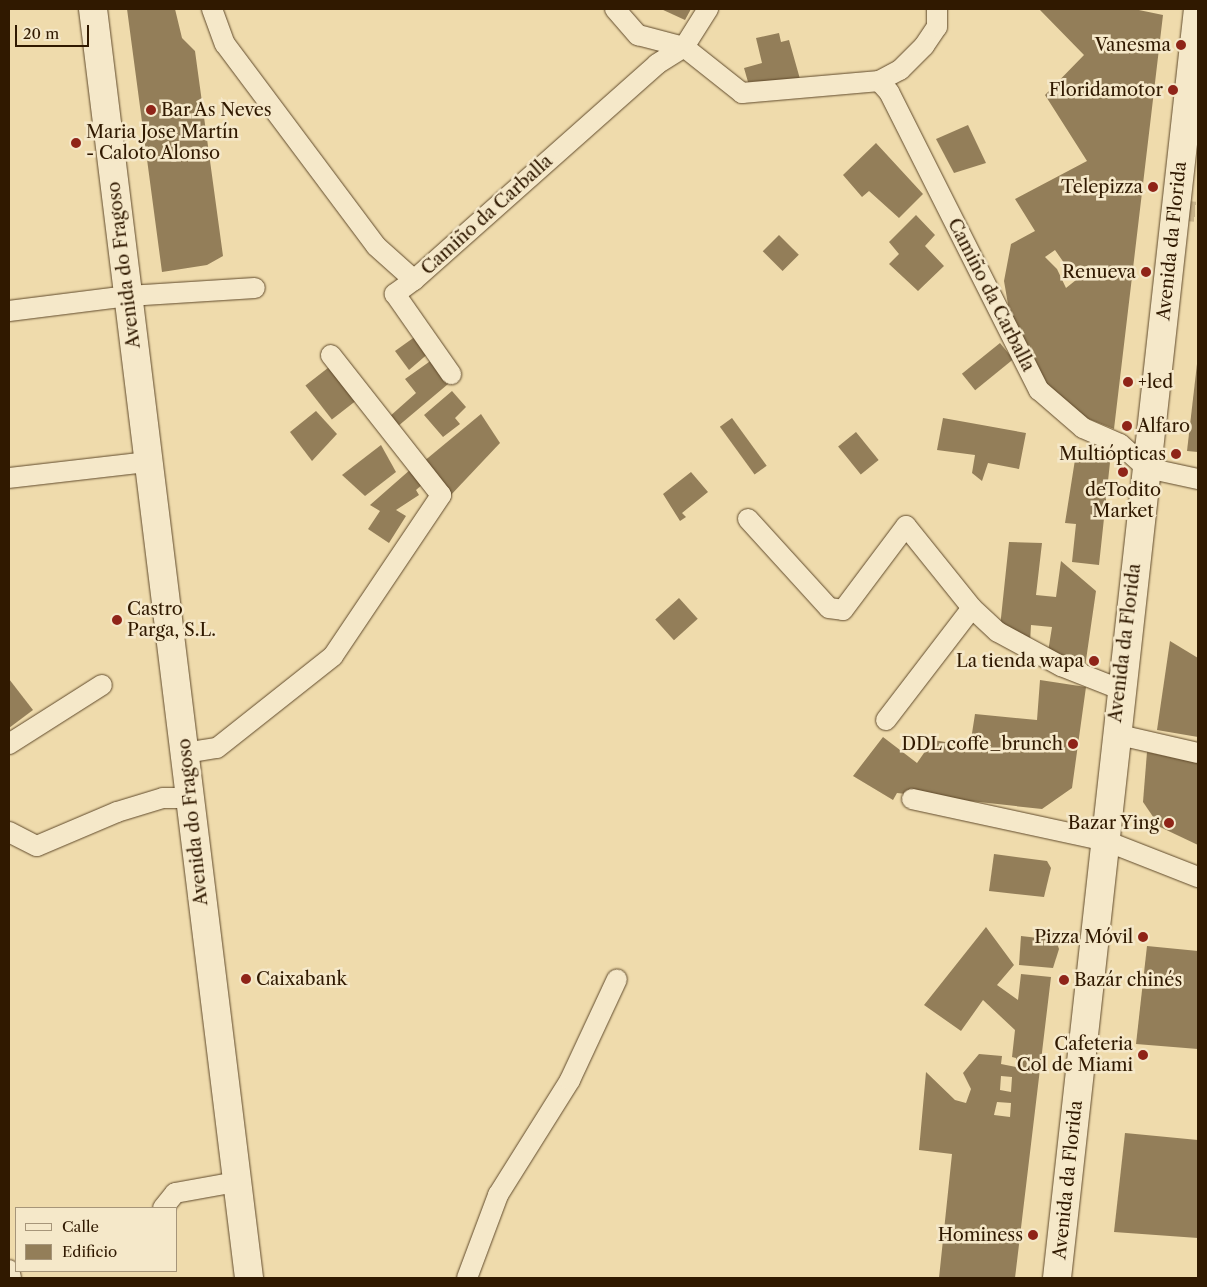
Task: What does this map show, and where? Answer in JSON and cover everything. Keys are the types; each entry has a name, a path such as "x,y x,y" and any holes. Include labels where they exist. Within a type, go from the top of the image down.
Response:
{"main road":[{"name":"Avenida do Fragoso","path":"93,9 147,462 185,753 249,1278"},
{"name":"Avenida da Florida","path":"1058,1278 1106,841 1119,689 1148,468 1198,9"}],"street":[{"name":"Camiño da Carballa","path":"212,9 231,51 376,246 414,280 657,64 684,47"},
{"path":"615,9 638,35 684,47 742,93 879,81 900,70 924,46 937,27 937,9"},
{"path":"684,47 708,9"},
{"name":"Camiño da Carballa","path":"879,81 889,92 1039,390 1084,428 1120,444 1148,468"},
{"path":"414,280 395,294 451,374"},
{"path":"9,311 128,296 255,288"},
{"path":"185,753 217,748 332,656 440,495 331,355"},
{"path":"9,478 147,462"},
{"path":"1148,468 1198,480"},
{"path":"748,519 829,608 843,610 906,526 972,608 1025,649 1119,689"},
{"path":"886,720 972,608"},
{"path":"9,744 102,685"},
{"path":"1115,734 1198,753"},
{"path":"9,832 37,846 117,812 163,798 190,798"},
{"path":"912,799 1106,841 1198,877"},
{"path":"467,1278 498,1195 570,1080 617,979"},
{"path":"164,1207 175,1193 236,1182"},
{"path":"9,1270 11,1278"}],"building":[{"path":"127,9 175,9 182,38 195,51 223,256 207,265 162,272"},
{"path":"661,9 691,9 685,20"},
{"path":"1134,9 1163,15 1114,429 1076,414 1048,387 1010,316 1004,281 1011,244 1035,231 1015,199 1087,161 1045,95 1084,55 1040,10","holes":["1055,250 1076,280 1066,288 1057,269 1045,257"]},
{"path":"779,33 781,42 789,40 800,79 748,82 744,68 762,63 756,38"},
{"path":"968,125 986,163 954,173 936,139"},
{"path":"876,143 923,194 899,218 869,191 862,197 843,175"},
{"path":"916,215 935,235 925,246 944,266 918,291 889,264 899,254 889,242"},
{"path":"779,235 799,255 783,271 763,251"},
{"path":"416,336 430,352 409,370 395,351"},
{"path":"1000,343 1013,359 975,390 962,374"},
{"path":"436,357 454,379 397,427 389,417 416,393 405,379"},
{"path":"333,364 359,398 332,419 305,386"},
{"path":"1198,364 1198,452 1187,451"},
{"path":"452,391 466,407 455,418 460,424 443,437 424,415"},
{"path":"316,411 337,434 312,461 290,432"},
{"path":"481,414 500,443 449,497 423,462"},
{"path":"732,418 767,466 755,475 720,427"},
{"path":"943,418 1026,433 1019,469 988,463 982,481 972,473 975,455 937,450"},
{"path":"856,432 879,460 861,474 838,446"},
{"path":"381,445 396,472 365,496 342,475"},
{"path":"1077,447 1111,453 1099,565 1072,562 1076,524 1065,523"},
{"path":"411,469 423,484 416,490 419,495 396,510 406,516 389,543 368,529 380,511 370,505"},
{"path":"691,472 708,492 682,513 686,517 680,521 663,494"},
{"path":"1009,542 1042,543 1036,595 1056,597 1061,561 1096,591 1085,667 1048,652 1052,627 1031,625 1030,643 1000,627"},
{"path":"679,598 698,619 674,640 655,619"},
{"path":"1170,641 1198,658 1198,737 1157,730"},
{"path":"9,679 33,710 9,728"},
{"path":"1040,680 1086,687 1072,788 1042,809 897,793 893,800 853,776 883,737 917,763 933,740 970,746 975,714 1037,720"},
{"path":"1147,752 1198,763 1198,845 1160,827 1143,802"},
{"path":"994,854 1047,861 1051,868 1044,897 989,891"},
{"path":"986,927 1014,965 997,985 1018,1000 1021,974 1051,977 1015,1278 939,1278 952,1154 919,1150 926,1072 955,1100 966,1103 971,1089 963,1073 979,1054 1002,1056 1001,1064 1016,1067 1016,1058 1012,1057 1015,1030 983,1000 961,1031 924,1005","holes":["1001,1076 1012,1077 1011,1092 1000,1090","997,1102 1011,1103 1010,1117 994,1115"]},
{"path":"1021,936 1056,940 1059,949 1053,968 1019,965"},
{"path":"1147,946 1198,951 1198,1049 1136,1044"},
{"path":"1125,1133 1198,1140 1198,1238 1114,1232"}],"tunnel":[{"path":"1175,210 1198,212"}],"place":[{"name":"Vanesma","path":"1181,45"},
{"name":"Floridamotor","path":"1173,90"},
{"name":"Bar As Neves","path":"151,110"},
{"name":"Maria Jose Martín - Caloto Alonso","path":"76,143"},
{"name":"Telepizza","path":"1153,187"},
{"name":"Renueva","path":"1146,272"},
{"name":"+led","path":"1128,382"},
{"name":"Alfaro","path":"1127,426"},
{"name":"Multiópticas","path":"1176,454"},
{"name":"deTodito Market","path":"1123,472"},
{"name":"Castro Parga, S.L.","path":"117,620"},
{"name":"La tienda wapa","path":"1094,661"},
{"name":"DDL coffe_brunch","path":"1073,744"},
{"name":"Bazar Ying","path":"1169,823"},
{"name":"Pizza Móvil","path":"1143,937"},
{"name":"Caixabank","path":"246,979"},
{"name":"Bazár chinés","path":"1064,980"},
{"name":"Cafeteria Col de Miami","path":"1143,1055"},
{"name":"Hominess","path":"1033,1235"}]}
